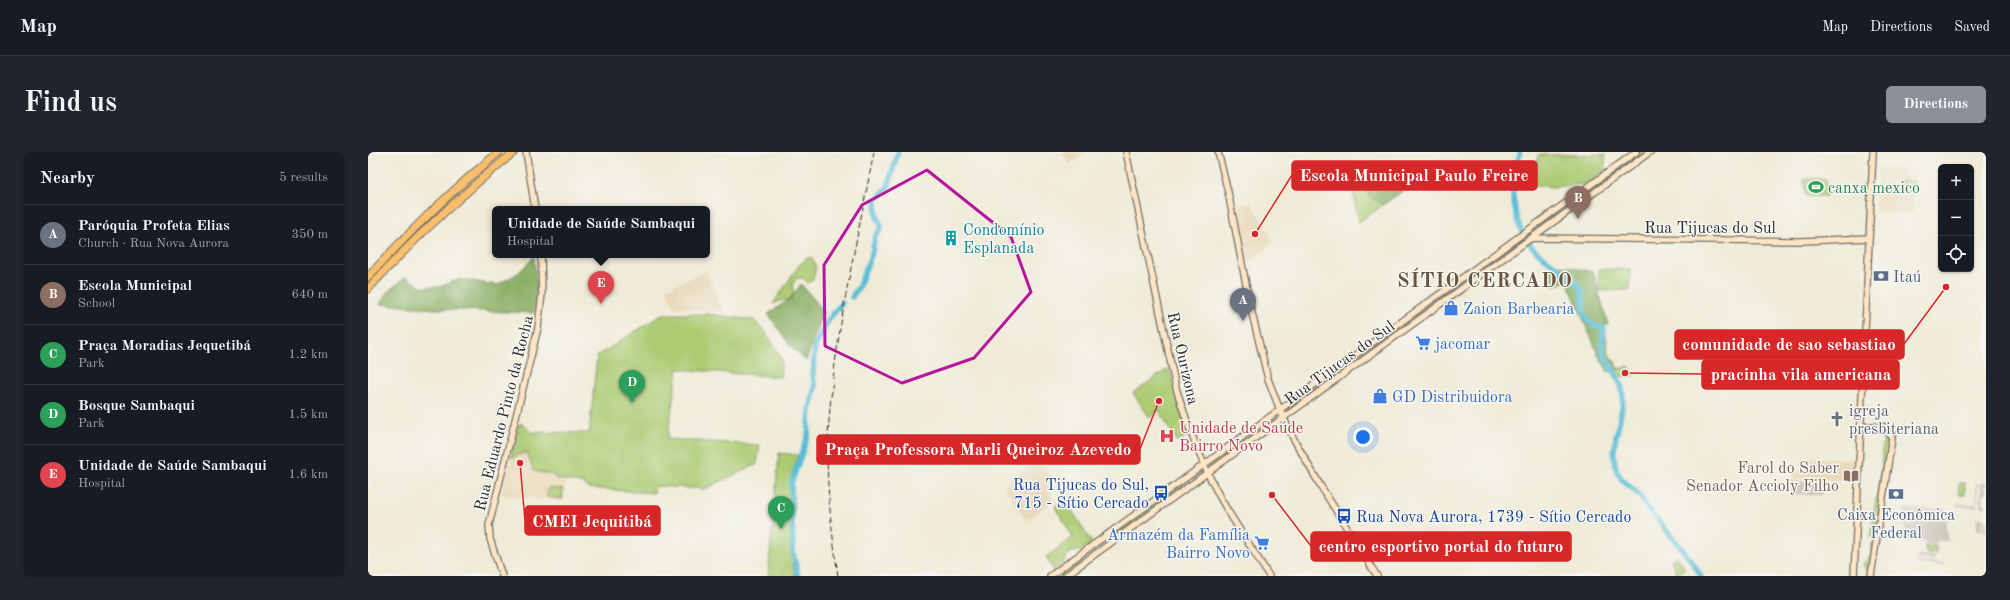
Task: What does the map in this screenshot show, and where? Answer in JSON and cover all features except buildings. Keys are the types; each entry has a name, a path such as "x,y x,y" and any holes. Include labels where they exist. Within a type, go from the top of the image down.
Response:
{"highway":[{"path":"368,277 446,198 499,152"},
{"path":"368,289 419,236 463,194 514,152"}],"main road":[{"path":"526,152 534,206"},
{"name":"Rua Ourizona","path":"1126,152 1176,388 1185,420 1222,501 1269,576"},
{"path":"1218,152 1228,192 1250,305 1268,379 1283,418 1320,485 1377,576"},
{"name":"Rua Tijucas do Sul","path":"1050,576 1636,152"},
{"path":"1531,239 1650,152"},
{"path":"1854,576 1873,152"},
{"path":"1567,202 1566,207 1572,209"},
{"path":"1558,208 1563,210 1564,215"},
{"path":"1549,226 1547,234 1551,238"},
{"name":"Rua Tijucas do Sul","path":"1066,576 1531,239 1803,241 1869,238"},
{"path":"1491,257 1496,259 1495,265"},
{"name":"Rua Eduardo Pinto da Rocha","path":"502,576 490,539 489,525 537,333 542,294 541,258"},
{"path":"1459,280 1460,285 1464,288"},
{"path":"1384,334 1388,336 1389,342"},
{"path":"1334,371 1334,377 1338,378"},
{"path":"1264,421 1264,427 1268,429"},
{"path":"1861,426 1885,427 1892,438 1871,576"},
{"path":"1232,445 1237,446 1237,452"},
{"path":"1184,479 1184,484 1190,486"},
{"path":"1108,533 1112,532 1115,534 1116,538 1114,541"},
{"path":"1080,554 1078,558 1079,562 1085,562"}],"highlighted area":[{"path":"927,170 1011,237 1031,292 974,358 902,383 825,346 824,265 862,205"}],"shaded area":[{"path":"1062,152 1087,152 1070,164"},
{"path":"1526,152 1603,152 1603,155 1527,154"},
{"path":"1877,168 1919,168 1914,191 1913,213 1875,213"},
{"path":"1251,202 1274,243 1246,264 1234,205"},
{"path":"706,271 724,312 674,307 666,289"},
{"path":"528,452 534,471 566,480 564,501 501,495 511,458"},
{"path":"1807,458 1855,459 1855,480 1792,479 1792,472 1807,472"},
{"path":"1039,459 1052,478 1049,481 1052,486 1049,488 1053,501 1026,521 1004,485"},
{"path":"1792,481 1822,481 1822,495 1792,494"},
{"path":"1976,483 1978,483 1977,507 1957,506 1957,504 1976,504"},
{"path":"1981,483 1986,483 1986,485 1983,486 1983,488 1986,488 1986,494 1983,494 1983,504 1986,504 1986,507 1981,507"},
{"path":"1904,508 1946,509 1948,541 1937,541 1936,544 1925,544 1925,541 1905,541"},
{"path":"1977,518 1986,519 1986,532 1984,532 1984,520 1982,521 1982,530 1977,530"},
{"path":"1917,555 1935,555 1935,560 1917,560"},
{"path":"1917,562 1945,563 1945,565 1917,565"}],"green space":[{"path":"1640,152 1647,152 1613,177 1613,172"},
{"path":"1538,155 1605,155 1605,171 1584,186 1582,184 1554,187 1535,186"},
{"path":"1394,168 1396,174 1404,173 1407,188 1359,222 1350,175"},
{"path":"1386,170 1387,180 1392,182 1401,192 1383,204 1370,197 1364,189 1361,189 1361,186 1353,186 1358,175 1368,174 1369,179 1374,180 1371,172"},
{"path":"1605,178 1605,183 1569,208 1568,206"},
{"name":"canxa mexico","path":"1804,179 1826,179 1826,196 1805,196"},
{"path":"1898,181 1913,181 1913,190 1898,190"},
{"path":"1559,211 1561,213 1499,260 1496,256"},
{"path":"809,257 812,258 816,267 813,280 808,283 803,278 797,278 792,285 794,293 789,300 782,300 773,304 799,265"},
{"path":"534,258 537,287 534,313 434,309 380,304 387,292 406,277 421,287 439,287 460,279 497,285 518,273"},
{"path":"1492,258 1494,262 1461,285 1470,274"},
{"path":"1561,265 1593,272 1608,324 1605,325 1608,352 1620,369 1608,372 1598,354 1567,281 1554,286 1547,269"},
{"path":"1599,269 1631,269 1630,290 1599,291"},
{"path":"1457,283 1460,289 1392,338 1389,333"},
{"path":"801,284 824,311 806,361 791,347 768,314 791,298"},
{"path":"663,314 708,314 754,320 765,331 782,359 780,377 678,369 667,439 760,445 757,464 705,489 655,486 654,493 587,488 585,484 555,478 553,475 534,471 527,452 511,458 519,424 523,424 531,432 589,433 597,356"},
{"path":"1384,336 1387,337 1387,340 1335,376 1335,374"},
{"path":"1629,366 1634,376 1619,376 1616,370"},
{"path":"1169,368 1189,434 1178,443 1159,410 1150,418 1133,393"},
{"path":"1331,376 1334,380 1285,415 1282,410"},
{"path":"1262,425 1264,431 1240,448 1237,443"},
{"path":"1885,427 1892,439 1888,462 1881,462"},
{"path":"1234,446 1235,450 1209,467 1208,464"},
{"path":"779,453 798,455 789,484 791,551 795,576 768,576"},
{"path":"1882,463 1888,464 1877,536 1872,539 1870,536"},
{"path":"1182,483 1184,489 1118,536 1115,531"},
{"path":"1959,483 1965,483 1965,495 1959,495"},
{"path":"548,488 563,489 562,499 547,497"},
{"path":"1065,499 1092,543 1080,551 1072,552 1067,555 1063,564 1054,571 1046,557 1073,537 1055,507"},
{"path":"1875,542 1870,575 1863,564 1872,554 1872,543"},
{"path":"1925,546 1936,546 1936,553 1926,553"},
{"path":"1677,556 1685,569 1677,573 1671,560"},
{"path":"1076,560 1080,564 1064,576 1054,576"}],"waterway":[{"path":"852,297 859,286 872,253 875,237 881,229 881,224 877,217 876,200 888,187 898,152"},
{"path":"1520,152 1513,172 1513,191 1515,211 1526,240 1532,247 1577,284 1583,296 1585,316 1588,321 1594,325 1604,328 1602,345 1603,353 1619,381 1623,396 1614,452 1619,476 1638,494 1691,560 1701,576"},
{"path":"798,576 793,552 791,484 808,435 810,409 815,387 813,376 815,346 829,319 842,303"}],"railway":[{"path":"838,576 833,541 827,472 831,401 846,294 874,152"}],"place":[{"name":"canxa mexico","path":"1816,187"},
{"name":"Escola Municipal","path":"1578,219"},
{"name":"Escola Municipal Paulo Freire","path":"1255,234"},
{"name":"Condomínio Esplanada","path":"951,238"},
{"name":"Itaú","path":"1881,276"},
{"name":"comunidade de sao sebastiao","path":"1946,287"},
{"name":"Unidade de Saúde Sambaqui","path":"601,304"},
{"name":"Zaion Barbearia","path":"1451,308"},
{"name":"Paróquia Profeta Elias","path":"1243,321"},
{"name":"jacomar","path":"1423,343"},
{"name":"pracinha vila americana","path":"1625,373"},
{"name":"GD Distribuidora","path":"1380,396"},
{"name":"Praça Professora Marli Queiroz Azevedo","path":"1159,401"},
{"name":"Bosque Sambaqui","path":"632,403"},
{"name":"igreja presbiteriana","path":"1837,419"},
{"name":"Unidade de Saúde Bairro Novo","path":"1167,436"},
{"name":"CMEI Jequitibá","path":"520,463"},
{"name":"Farol do Saber Senador Accioly Filho","path":"1851,476"},
{"name":"Rua Tijucas do Sul, 715 - Sítio Cercado","path":"1161,493"},
{"name":"Caixa Econômica Federal","path":"1896,494"},
{"name":"centro esportivo portal do futuro","path":"1272,495"},
{"name":"Rua Nova Aurora, 1739 - Sítio Cercado","path":"1344,516"},
{"name":"Praça Moradias Jequetibá","path":"781,529"},
{"name":"Armazém da Família Bairro Novo","path":"1262,543"}],"district":[{"name":"SÍTIO CERCADO","path":"1485,280"}]}
